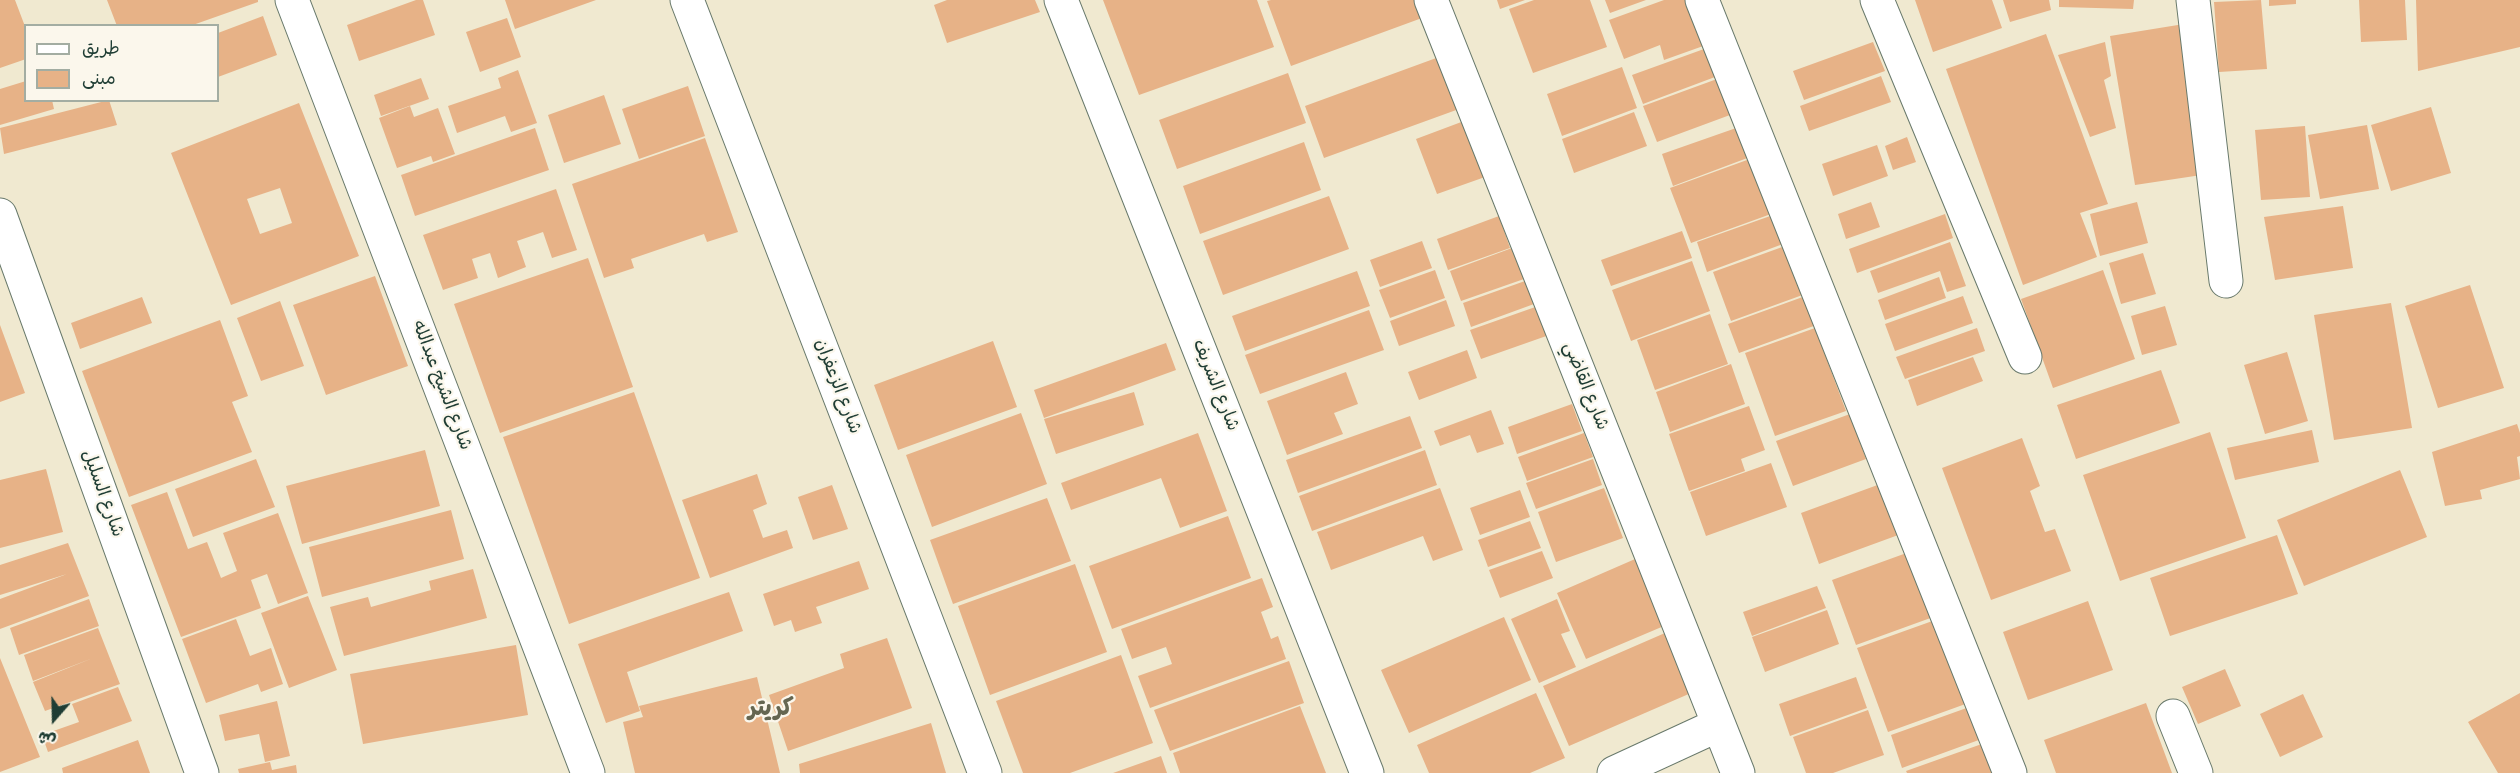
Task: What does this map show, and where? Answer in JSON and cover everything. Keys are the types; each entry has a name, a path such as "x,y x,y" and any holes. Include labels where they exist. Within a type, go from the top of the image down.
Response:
{"street":[{"name":"شارع الشيخ عبدالله","path":"292,0 588,773"},
{"name":"شارع الزعفران","path":"687,0 985,773"},
{"name":"شارع الشريف","path":"1061,0 1367,773"},
{"name":"شارع القاضي","path":"1431,0 1738,773"},
{"path":"1702,0 2010,773"},
{"path":"1877,0 2025,357"},
{"path":"2193,0 2226,281"},
{"name":"شارع السليل","path":"0,215 202,773"},
{"path":"2173,716 2196,773"},
{"path":"1614,773 1718,725"}],"building":[{"path":"0,0 15,0 24,24 24,60 0,68"},
{"path":"107,0 258,0 258,2 196,24 116,24"},
{"path":"416,0 423,0 435,35 359,61 347,25"},
{"path":"505,0 596,0 515,29"},
{"path":"947,0 1035,0 1040,12 947,43 934,5"},
{"path":"1103,0 1257,0 1274,47 1139,95"},
{"path":"1415,0 1422,18 1291,66 1267,1"},
{"path":"1497,0 1525,0 1500,9"},
{"path":"1534,0 1590,0 1607,47 1533,73 1509,9"},
{"path":"1605,0 1646,0 1610,13"},
{"path":"1664,0 1689,0 1706,45 1664,60 1660,45 1624,59 1609,20"},
{"path":"1915,0 1992,0 2002,28 1933,52"},
{"path":"2003,0 2049,0 2051,10 2010,22"},
{"path":"2059,0 2134,0 2133,9 2059,7"},
{"path":"2261,0 2267,69 2219,72 2214,2"},
{"path":"2269,0 2296,0 2296,4 2269,6"},
{"path":"2359,0 2405,0 2407,40 2361,42"},
{"path":"2416,0 2520,0 2520,47 2418,71"},
{"path":"263,16 277,55 219,77 219,33"},
{"path":"507,18 521,57 480,72 466,32"},
{"path":"2184,24 2208,174 2135,185 2110,36"},
{"path":"2046,34 2108,204 2080,213 2097,257 2023,285 1946,69"},
{"path":"1873,42 1885,71 1804,100 1793,71"},
{"path":"2105,42 2111,76 2104,80 2116,128 2090,137 2058,55"},
{"path":"1704,49 1715,77 1643,104 1632,75"},
{"path":"1439,57 1459,109 1324,158 1305,106"},
{"path":"1622,67 1637,108 1562,136 1547,94"},
{"path":"518,70 537,123 511,132 505,116 457,133 448,106 501,88 498,78"},
{"path":"1288,73 1306,123 1177,169 1159,120"},
{"path":"1881,76 1891,102 1809,131 1800,106"},
{"path":"421,78 429,99 381,116 374,95"},
{"path":"1717,79 1730,115 1657,142 1643,106"},
{"path":"24,82 24,102 52,102 54,109 0,125 0,89"},
{"path":"688,86 705,136 639,159 622,109"},
{"path":"604,95 621,144 564,163 548,115"},
{"path":"101,102 110,102 117,125 4,154 0,128"},
{"path":"299,103 359,256 231,305 171,153","holes":["280,188 292,223 260,234 247,199"]},
{"path":"410,106 414,117 438,108 455,154 433,162 431,156 397,168 379,118"},
{"path":"2431,107 2451,173 2391,191 2371,125"},
{"path":"1634,112 1647,146 1574,173 1562,139"},
{"path":"1464,121 1485,177 1437,194 1416,139"},
{"path":"2367,125 2379,189 2320,199 2308,135"},
{"path":"2305,126 2310,197 2261,200 2255,130"},
{"path":"1739,127 1750,157 1673,186 1662,154"},
{"path":"535,128 549,170 415,216 401,175"},
{"path":"1907,137 1916,162 1893,170 1885,146"},
{"path":"705,138 738,232 707,242 704,234 631,259 634,268 604,278 572,184"},
{"path":"1304,142 1321,190 1200,234 1183,186"},
{"path":"1877,145 1888,176 1833,196 1822,164"},
{"path":"1758,156 1771,214 1691,243 1670,188"},
{"path":"556,189 577,250 552,258 543,232 517,241 526,267 498,278 490,253 472,259 478,278 443,290 423,235"},
{"path":"1329,196 1349,249 1223,295 1203,241"},
{"path":"1871,202 1880,227 1846,239 1838,214"},
{"path":"2137,202 2148,243 2100,256 2090,214"},
{"path":"2343,206 2353,268 2275,280 2264,217"},
{"path":"1945,214 1953,238 1857,273 1849,249"},
{"path":"1773,215 1783,244 1707,272 1697,242"},
{"path":"1499,216 1510,248 1448,270 1437,239"},
{"path":"1682,231 1692,258 1611,286 1601,260"},
{"path":"1422,241 1432,268 1380,287 1370,260"},
{"path":"1950,242 1966,286 1947,292 1940,271 1878,293 1870,271"},
{"path":"1785,246 1808,293 1731,321 1713,272"},
{"path":"1512,248 1524,279 1461,301 1450,271"},
{"path":"2143,253 2156,294 2121,304 2109,263"},
{"path":"588,258 633,387 500,433 454,304"},
{"path":"1692,261 1710,311 1631,341 1612,290"},
{"path":"1435,270 1445,298 1390,318 1379,290"},
{"path":"2103,270 2135,359 2053,388 2021,299"},
{"path":"1357,271 1370,306 1245,351 1232,316"},
{"path":"375,276 408,366 326,395 293,305"},
{"path":"1939,277 1946,298 1885,320 1878,300"},
{"path":"1525,281 1534,304 1471,327 1463,303"},
{"path":"2470,285 2504,388 2438,408 2405,306"},
{"path":"1811,294 1822,323 1739,353 1728,324"},
{"path":"1963,296 1973,323 1895,351 1885,324"},
{"path":"142,297 152,323 80,349 71,323"},
{"path":"1446,300 1455,326 1399,346 1390,321"},
{"path":"280,301 304,366 261,381 237,318"},
{"path":"2391,303 2412,428 2334,440 2314,315"},
{"path":"1541,305 1552,334 1481,359 1470,330"},
{"path":"2165,306 2177,345 2142,355 2131,316"},
{"path":"1369,310 1384,350 1260,394 1245,355"},
{"path":"1710,314 1728,364 1655,390 1637,340"},
{"path":"220,320 248,396 232,402 252,452 129,497 82,371"},
{"path":"0,325 25,393 0,402"},
{"path":"1815,328 1846,411 1775,436 1745,353"},
{"path":"1977,328 1985,351 1905,379 1896,357"},
{"path":"993,341 1017,407 898,450 874,385"},
{"path":"1166,343 1176,370 1044,418 1034,390"},
{"path":"1467,350 1477,378 1419,400 1408,372"},
{"path":"2287,352 2308,421 2265,434 2244,365"},
{"path":"1973,357 1983,381 1917,406 1908,380"},
{"path":"1731,364 1745,404 1670,432 1656,392"},
{"path":"2161,370 2180,423 2076,459 2057,405"},
{"path":"1346,372 1358,404 1334,413 1343,434 1287,455 1267,401"},
{"path":"634,392 700,578 569,624 503,437"},
{"path":"1134,392 1144,425 1056,454 1044,419"},
{"path":"1572,404 1582,431 1517,454 1508,427"},
{"path":"1749,406 1765,450 1741,459 1745,471 1689,491 1669,434"},
{"path":"1491,410 1504,444 1477,453 1470,435 1440,446 1434,431"},
{"path":"1021,413 1047,484 932,527 906,455"},
{"path":"1850,414 1866,459 1793,486 1776,441"},
{"path":"1410,416 1422,448 1298,493 1286,460"},
{"path":"2517,424 2520,433 2520,456 2517,457 2520,479 2480,490 2482,499 2445,506 2432,452"},
{"path":"2312,430 2319,462 2235,480 2227,448"},
{"path":"2210,432 2246,538 2120,581 2083,475"},
{"path":"1198,433 1227,511 1180,528 1161,478 1071,510 1061,483"},
{"path":"1584,433 1593,457 1527,481 1518,457"},
{"path":"2022,438 2040,486 2030,491 2045,532 2055,529 2071,571 1991,600 1942,468"},
{"path":"425,450 440,506 302,544 286,486"},
{"path":"1425,450 1437,485 1312,531 1299,496"},
{"path":"256,459 275,507 193,537 175,489"},
{"path":"1593,459 1602,485 1536,509 1526,483"},
{"path":"1771,463 1787,507 1706,536 1690,492"},
{"path":"46,469 63,532 0,548 0,480"},
{"path":"2400,470 2427,537 2304,586 2277,520"},
{"path":"757,474 767,504 753,510 763,538 787,530 793,548 710,578 682,500"},
{"path":"1883,483 1901,534 1819,564 1801,513"},
{"path":"832,485 848,529 813,540 798,497"},
{"path":"1440,488 1463,550 1433,561 1423,536 1331,570 1317,532"},
{"path":"1604,488 1623,538 1556,562 1538,512"},
{"path":"1520,490 1530,517 1480,535 1470,508"},
{"path":"167,492 188,549 207,542 221,578 237,571 223,533 278,513 308,593 278,604 267,574 251,580 261,608 181,637 131,505"},
{"path":"1047,498 1071,561 953,604 930,540"},
{"path":"451,510 464,559 322,597 309,547"},
{"path":"1228,516 1251,578 1112,629 1089,566"},
{"path":"1530,521 1541,548 1488,567 1478,540"},
{"path":"2277,535 2298,594 2170,636 2150,578"},
{"path":"68,543 89,596 0,629 0,599 67,574 0,595 0,565"},
{"path":"1542,551 1553,578 1500,598 1489,570"},
{"path":"1912,551 1936,616 1856,645 1832,580"},
{"path":"1642,556 1671,623 1586,659 1557,593"},
{"path":"859,561 869,589 816,607 822,623 795,632 791,620 774,626 763,594"},
{"path":"1075,564 1107,652 990,695 958,606"},
{"path":"473,569 487,618 344,656 330,607 368,597 371,607 431,590 429,581"},
{"path":"1262,578 1273,607 1261,612 1271,639 1278,636 1286,659 1150,708 1138,676 1172,664 1166,647 1132,659 1121,629"},
{"path":"1817,586 1826,608 1752,636 1743,612"},
{"path":"729,592 743,631 627,672 640,711 606,723 578,644"},
{"path":"308,596 337,670 289,688 261,613"},
{"path":"89,599 99,626 19,655 10,628"},
{"path":"1557,599 1570,631 1561,634 1576,667 1539,683 1511,619"},
{"path":"2088,601 2113,670 2028,700 2003,632"},
{"path":"1827,610 1839,644 1765,672 1752,637"},
{"path":"1504,617 1531,680 1409,733 1381,670"},
{"path":"236,619 250,656 271,648 283,684 261,692 258,684 206,703 182,639"},
{"path":"1938,619 1971,702 1888,732 1857,648"},
{"path":"98,628 120,684 45,711 33,682 93,658 33,681 24,655"},
{"path":"1665,633 1691,693 1569,746 1543,686"},
{"path":"887,638 912,708 788,751 769,695 844,668 840,654"},
{"path":"516,645 528,715 363,744 350,674"},
{"path":"1121,655 1153,743 1070,773 1023,773 996,701"},
{"path":"0,658 40,757 0,772"},
{"path":"1289,661 1304,703 1170,751 1154,710"},
{"path":"2225,669 2241,706 2198,724 2182,687"},
{"path":"757,677 780,773 635,773 623,722 643,717 639,706"},
{"path":"1856,677 1867,708 1790,736 1779,704"},
{"path":"118,687 132,721 48,752 42,735 79,722 72,704"},
{"path":"1536,693 1565,758 1530,773 1429,773 1417,745"},
{"path":"2520,693 2520,773 2498,773 2468,722"},
{"path":"2303,694 2323,737 2280,757 2260,714"},
{"path":"277,701 290,756 265,762 259,734 225,741 219,715"},
{"path":"2146,703 2172,773 2056,773 2044,740"},
{"path":"1975,705 1987,737 1902,768 1891,735"},
{"path":"1300,706 1326,773 1180,773 1173,753"},
{"path":"1868,710 1884,755 1833,773 1806,773 1793,737"},
{"path":"931,723 946,773 800,773 799,764"},
{"path":"138,740 150,773 63,773 62,768"},
{"path":"1993,740 2002,773 1907,773 1906,771"},
{"path":"1161,756 1167,773 1113,773"},
{"path":"270,762 272,770 296,765 297,773 239,773 238,769"}],"district":[{"name":"كريتر","path":"771,711"}]}
